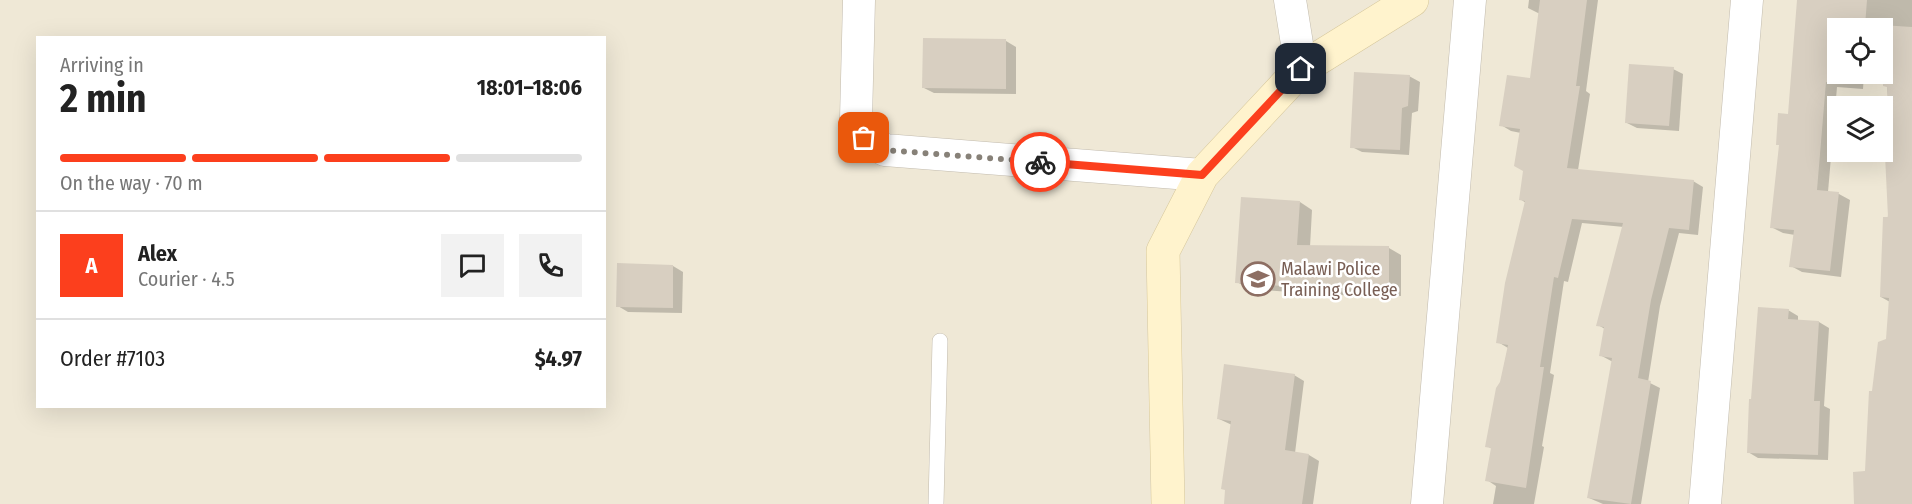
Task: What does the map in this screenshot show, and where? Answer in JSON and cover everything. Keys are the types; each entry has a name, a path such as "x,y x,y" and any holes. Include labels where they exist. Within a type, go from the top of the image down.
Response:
{"street":[{"path":"859,0 856,119 864,138 885,150 1202,175"},
{"path":"1290,0 1301,69"},
{"path":"1168,504 1163,251 1202,175 1301,69 1412,0"},
{"path":"1427,504 1470,0"},
{"path":"1706,504 1747,0"}],"lane":[{"path":"936,504 940,341"}],"shaded area":[{"name":"Malawi Police Training College","path":"0,0 1912,0 1912,504 0,504"}],"building":[{"path":"1540,0 1587,0 1576,86 1580,86 1567,168 1694,180 1689,230 1669,228 1651,300 1638,378 1651,381 1631,504 1587,498 1612,358 1599,356 1604,327 1596,326 1623,223 1572,219 1558,278 1554,277 1540,367 1544,367 1526,488 1485,481 1491,448 1485,447 1496,388 1500,382 1508,345 1496,343 1505,283 1525,201 1519,200 1523,171 1514,166 1520,129 1499,126 1507,75 1530,78"},
{"path":"1797,0 1867,0 1866,18 1827,18 1827,82 1817,190 1839,192 1830,271 1789,267 1794,230 1770,228 1779,145 1776,145 1778,113 1788,114"},
{"path":"1893,26 1912,27 1912,504 1854,504 1853,472 1865,471 1869,391 1872,391 1878,342 1886,339 1889,298 1880,297 1883,217 1888,217 1885,162 1893,162 1893,96 1888,96 1887,87 1883,84 1893,84"},
{"path":"923,38 1006,39 1006,89 922,88"},
{"path":"1629,64 1674,67 1669,126 1625,123"},
{"path":"1354,72 1410,75 1408,106 1402,108 1400,150 1350,148"},
{"path":"1241,197 1300,201 1297,245 1389,246 1389,289 1317,288 1235,283"},
{"path":"617,263 673,265 673,308 616,307"},
{"path":"1758,307 1789,309 1788,319 1819,321 1814,401 1820,401 1818,455 1747,453 1749,399 1751,399"},
{"path":"1224,364 1295,374 1285,450 1309,454 1302,504 1224,504 1225,490 1221,489 1231,421 1217,419"}],"way so far":[{"path":"864,138 885,150 1040,162"}],"place":[{"name":"Malawi Police Training College","path":"1258,279"}],"route":[{"path":"1040,162 1202,175 1301,69"}]}
